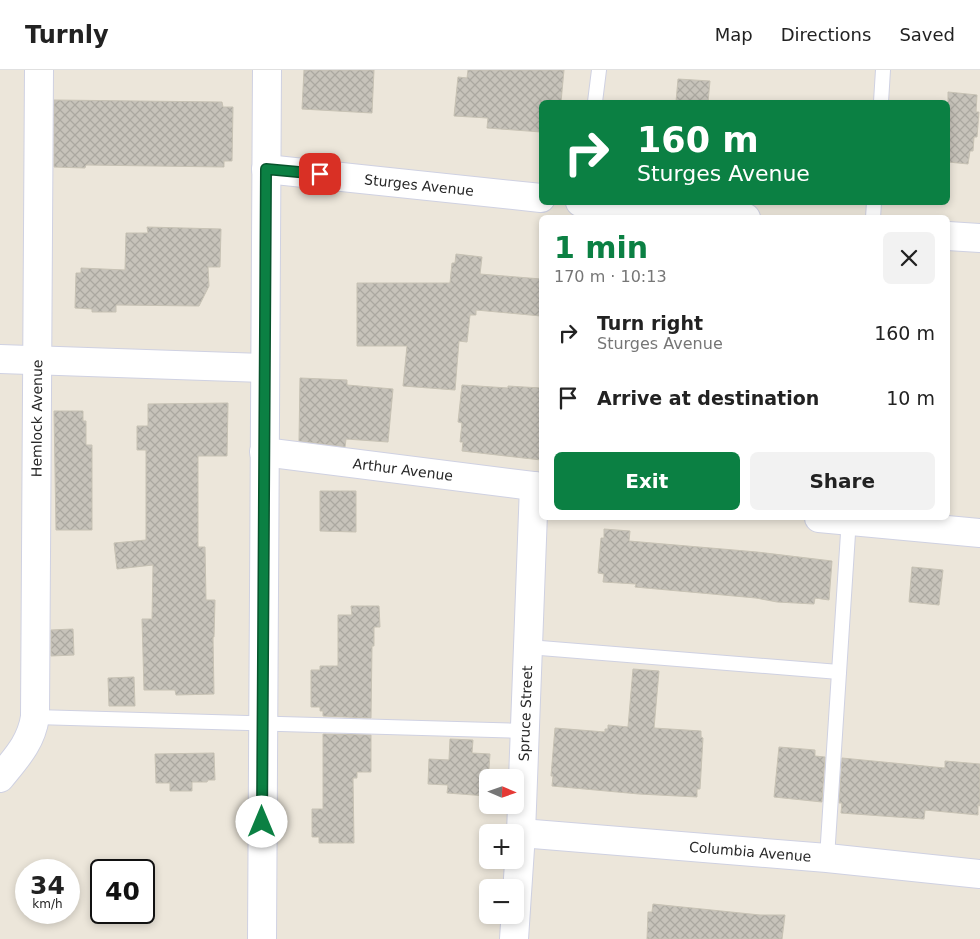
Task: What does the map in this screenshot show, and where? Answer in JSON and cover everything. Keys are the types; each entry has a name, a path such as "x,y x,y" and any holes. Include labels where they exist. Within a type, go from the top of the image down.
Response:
{"street":[{"name":"Hemlock Avenue","path":"7,769 25,747 33,731 34,717 39,70"},
{"path":"262,939 267,70"},
{"name":"Sturges Avenue","path":"266,169 539,198"},
{"path":"606,205 714,215"},
{"path":"950,236 980,238"},
{"path":"0,359 265,368"},
{"name":"Arthur Avenue","path":"264,452 538,486"},
{"name":"Spruce Street","path":"521,824 528,648 538,486"},
{"path":"857,520 980,533"},
{"name":"Columbia Avenue","path":"524,833 827,858 980,874"},
{"name":"Spruce Street","path":"514,939 519,869"}],"lane":[{"path":"595,100 599,70"},
{"path":"881,100 883,70"},
{"path":"827,858 848,520"},
{"path":"528,648 839,672"},
{"path":"34,717 525,731"}],"building":[{"path":"304,70 374,70 372,113 302,109"},
{"path":"468,70 564,70 561,100 539,100 539,132 487,128 488,118 454,116 458,77 467,78"},
{"path":"678,79 710,81 708,100 676,100"},
{"path":"948,92 977,95 976,112 979,112 977,137 974,137 973,151 970,151 968,164 950,162 950,100 948,100"},
{"path":"54,100 222,102 223,107 233,107 232,161 224,161 224,167 86,165 85,168 54,167"},
{"path":"147,227 221,229 220,267 208,267 209,286 199,306 116,305 116,312 92,312 92,309 75,308 76,273 81,273 81,268 125,270 126,233 148,233"},
{"path":"456,254 482,257 480,274 539,279 539,316 476,310 476,315 470,315 467,342 459,341 455,390 403,386 407,346 357,346 357,283 450,283 452,263 455,263"},
{"path":"300,378 347,380 347,385 393,389 388,442 346,439 345,447 299,441"},
{"path":"462,385 539,388 539,460 462,451 463,442 460,442 462,423 458,422"},
{"path":"228,403 227,456 198,456 198,547 205,547 206,600 215,600 213,637 214,694 176,695 175,690 144,690 142,619 152,619 153,565 117,569 114,543 146,540 146,450 137,450 137,426 148,426 148,404"},
{"path":"54,411 83,411 83,421 86,421 86,445 92,445 92,530 56,530"},
{"path":"320,491 356,491 356,532 320,531"},
{"path":"604,529 630,531 629,541 757,552 832,561 829,600 815,598 814,604 777,602 756,598 635,587 636,584 603,582 604,574 598,573 601,538 604,538"},
{"path":"912,567 943,570 939,605 909,602"},
{"path":"351,606 379,606 380,627 374,627 374,646 372,646 371,718 323,716 323,711 320,711 320,707 311,707 311,670 320,670 320,666 338,666 338,615 352,615"},
{"path":"73,629 74,655 51,656 51,630"},
{"path":"633,669 659,671 654,728 701,731 701,737 703,738 700,789 697,789 697,797 552,786 553,776 551,776 555,728 605,732 605,729 608,729 608,725 628,727"},
{"path":"134,677 135,706 109,706 108,678"},
{"path":"323,734 371,735 371,772 357,772 357,778 353,778 354,843 319,843 319,837 312,837 312,809 323,809"},
{"path":"450,739 473,740 472,753 490,754 489,769 479,769 479,795 447,793 448,785 428,784 429,759 449,760"},
{"path":"779,747 815,750 815,756 825,757 822,802 774,797"},
{"path":"214,753 215,780 192,782 192,791 170,791 170,783 156,783 155,754"},
{"path":"842,758 945,768 945,761 980,764 980,806 978,805 978,815 925,810 924,819 841,813 842,803 839,803"},
{"path":"653,904 760,915 785,915 782,939 647,939 648,912 652,912"}],"route":[{"path":"262,822 266,169 320,174"}]}
